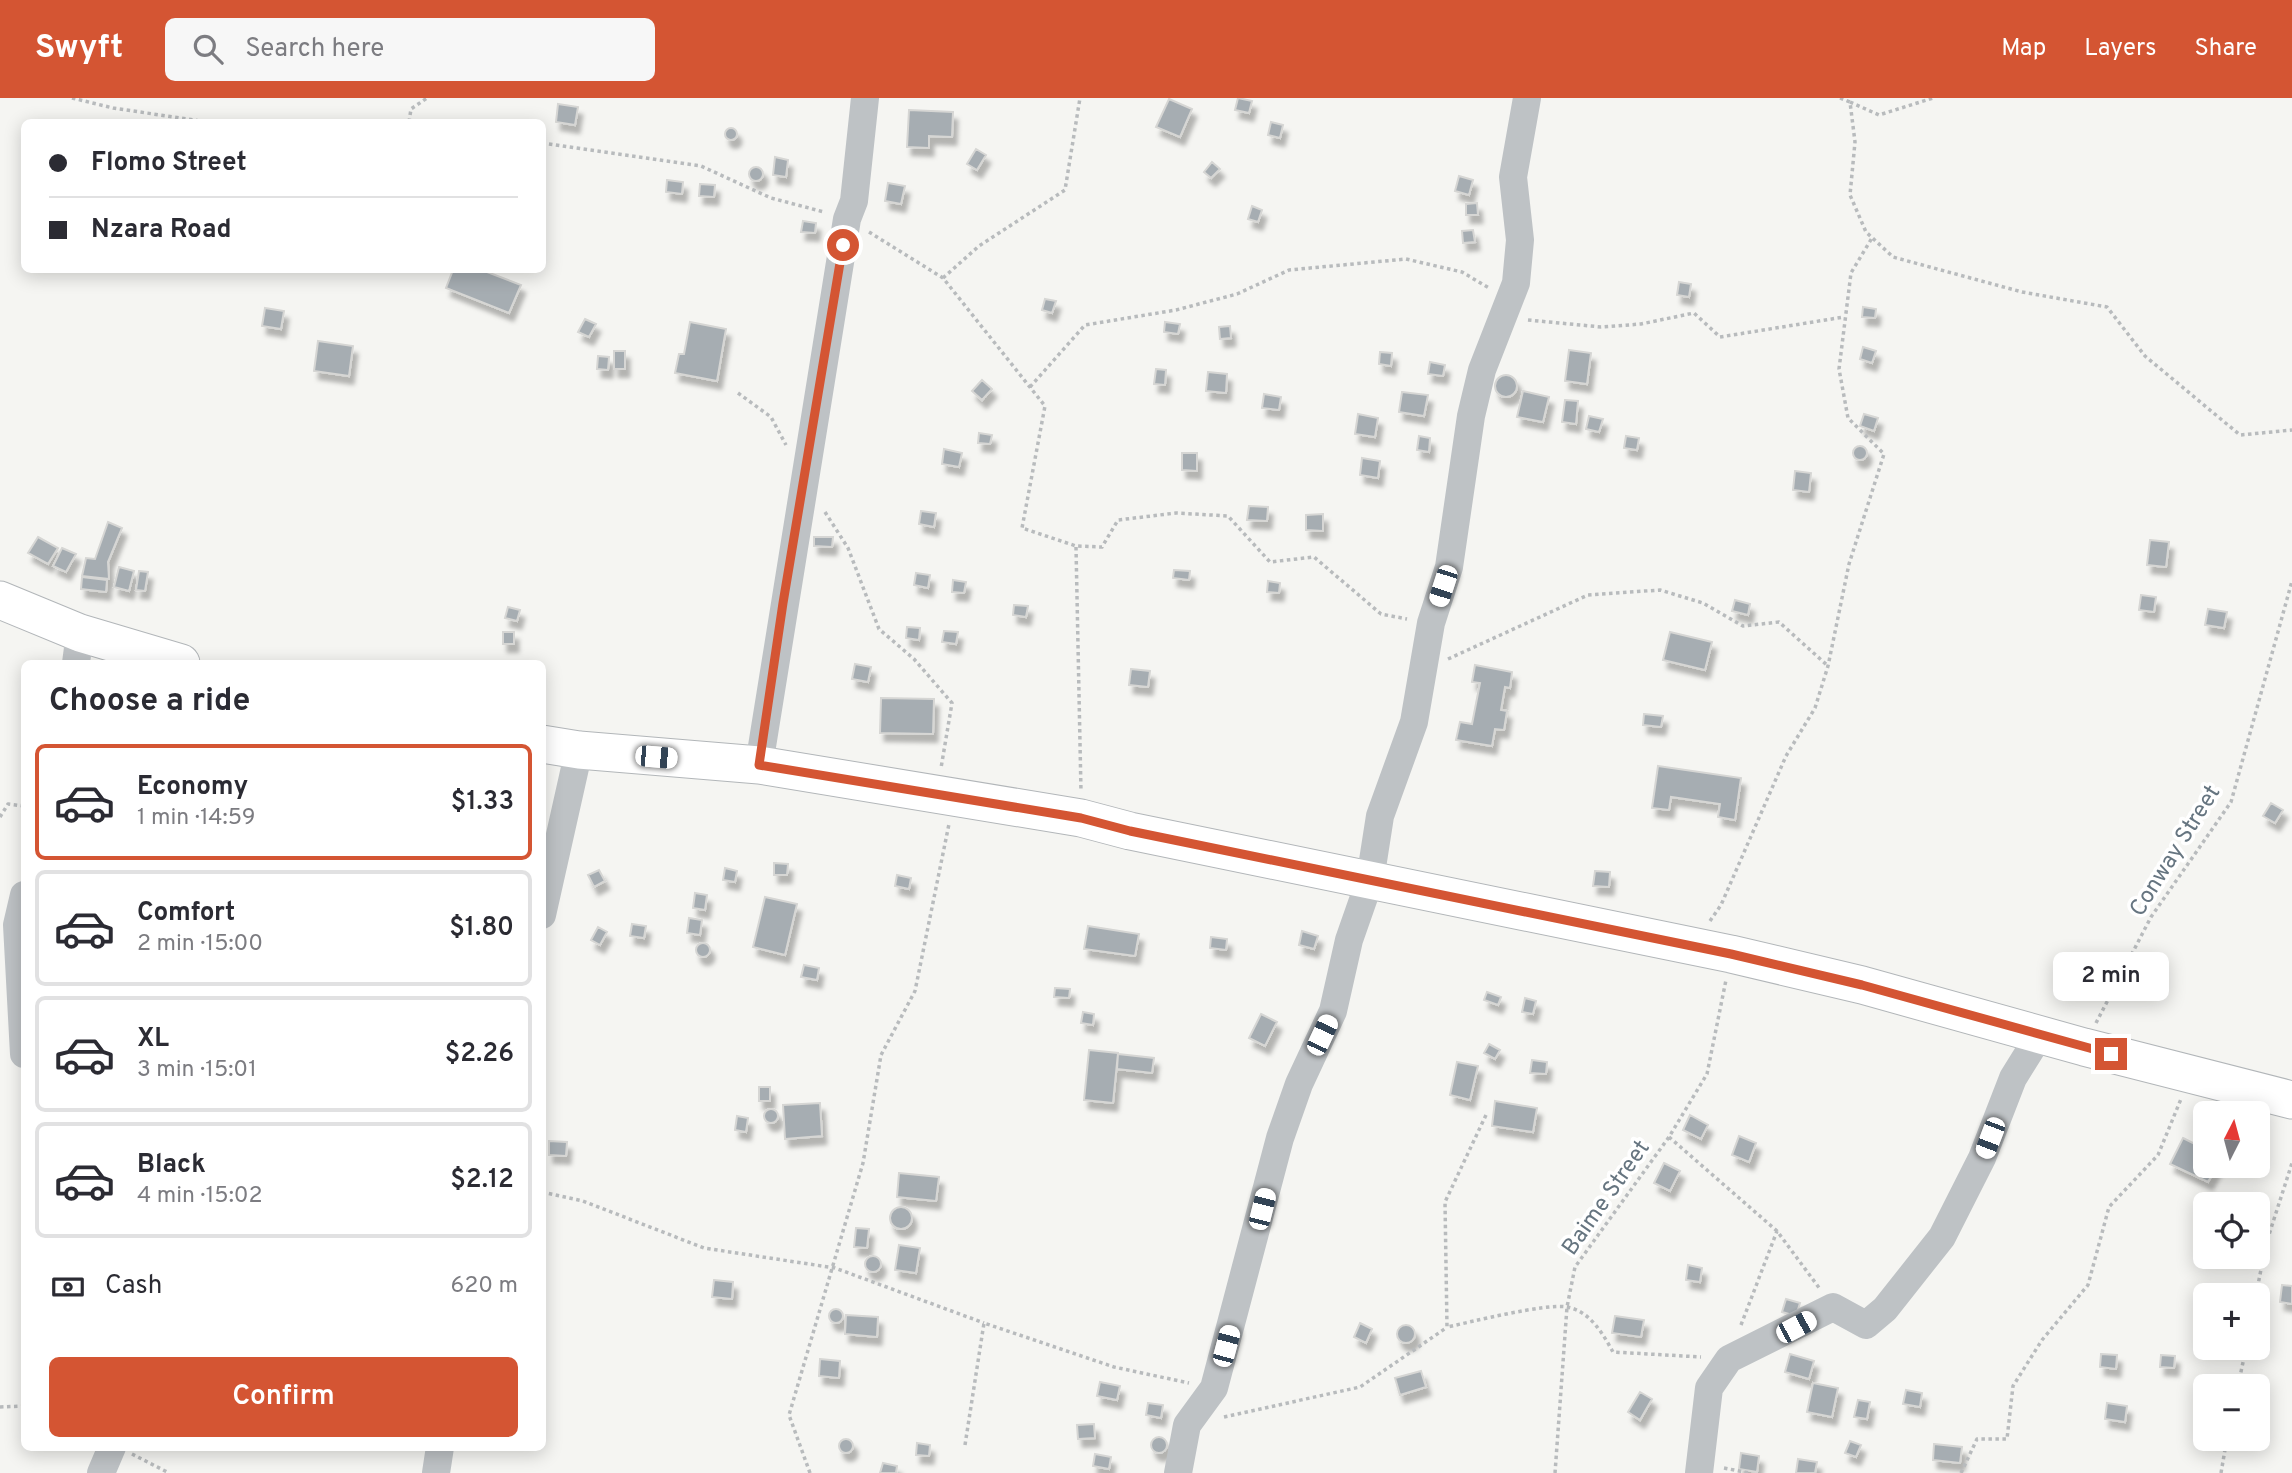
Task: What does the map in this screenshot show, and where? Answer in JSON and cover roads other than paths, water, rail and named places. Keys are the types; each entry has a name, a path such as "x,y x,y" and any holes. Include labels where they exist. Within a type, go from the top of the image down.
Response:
{"main road":[{"path":"0,600 78,648 160,660"},
{"path":"546,745 579,750 759,765 1081,818 1130,831 1731,954 2292,1100"}],"street":[{"path":"759,765 847,219 854,201 865,98"},
{"path":"1178,1473 1187,1425 1214,1388 1280,1138 1299,1084 1333,1011 1349,940 1370,880 1380,816 1414,722 1431,623 1449,567 1471,416 1482,370 1516,283 1520,240 1513,177 1527,98"},
{"path":"546,897 579,750"},
{"path":"21,906 16,925 21,1006"},
{"path":"1699,1473 1709,1388 1729,1359 1833,1307 1866,1325 1885,1309 1942,1237 1982,1158 2013,1078 2041,1033"},
{"path":"101,1473 119,1451"},
{"path":"436,1473 439,1451"}]}
